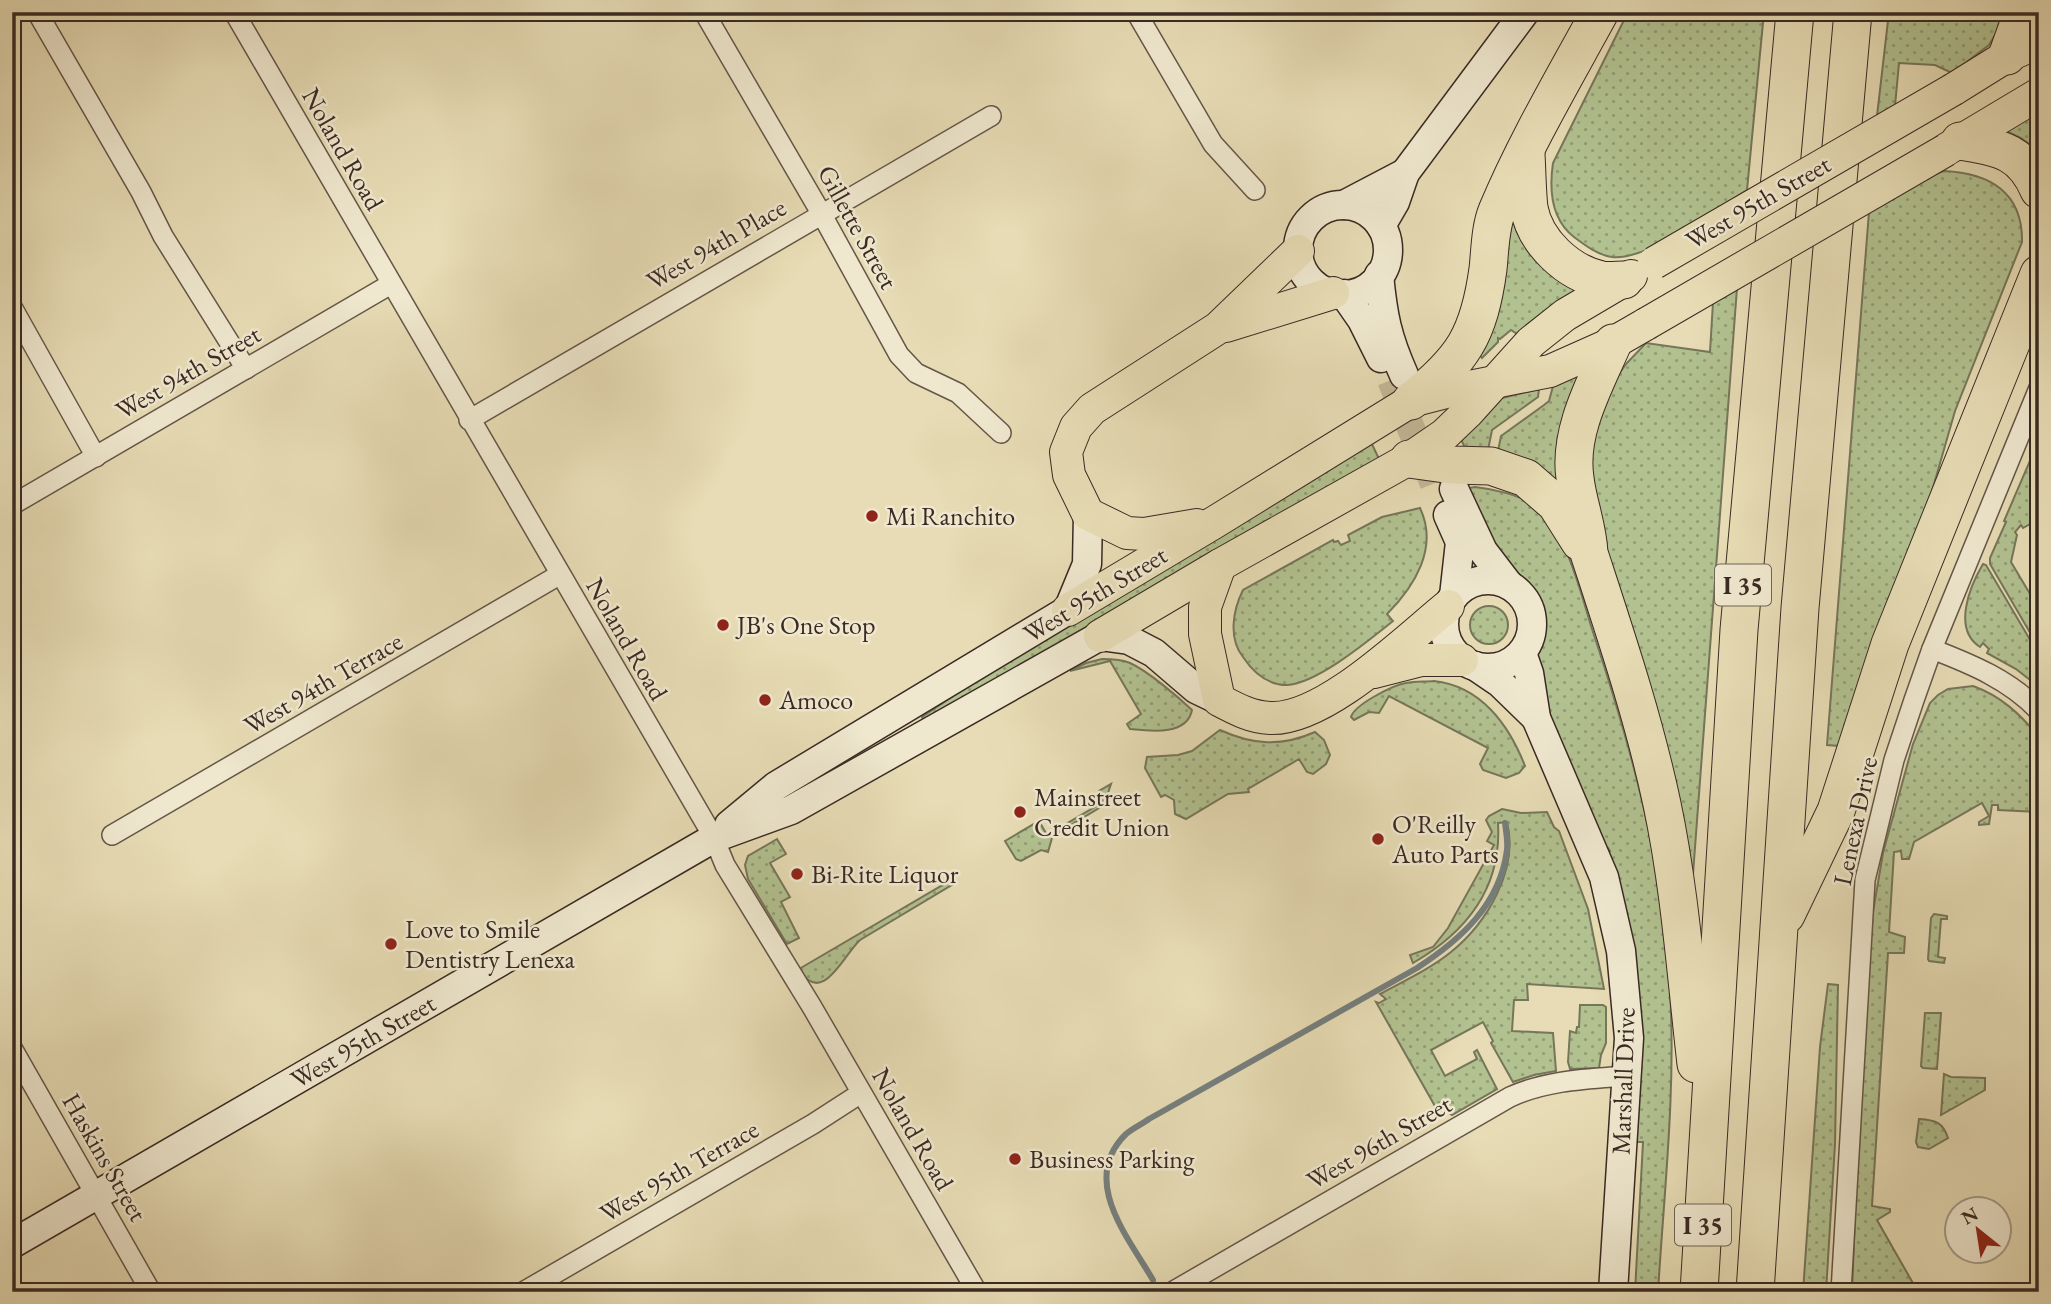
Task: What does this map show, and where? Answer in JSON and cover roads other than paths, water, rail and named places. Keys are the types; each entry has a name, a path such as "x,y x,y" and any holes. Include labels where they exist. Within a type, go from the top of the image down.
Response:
{"highway":[{"path":"1402,385 1440,379 1465,349 1485,287 1495,214 1526,149 1600,12"},
{"name":"I 35","path":"1699,1292 1739,630 1795,12"},
{"name":"I 35","path":"1755,1292 1800,608 1853,12"},
{"path":"2023,12 2023,49"},
{"path":"1953,145 2000,148 2023,163 2039,190"},
{"path":"1526,149 1530,209 1537,229 1561,261 1602,280 1639,271"},
{"path":"1778,932 1836,811 1890,644 2039,274"},
{"path":"1613,343 1587,405 1575,451 1574,476 1588,532 1589,553 1648,740 1663,807 1674,871 1707,1159"},
{"path":"1409,459 1452,465 1491,466 1526,478 1556,504 1589,553"}],"main road":[{"name":"West 95th Street","path":"1100,636 1409,459 1444,435 1531,342 1565,315 2023,49"},
{"name":"West 95th Street","path":"1068,610 1215,523 1402,385 1454,390 1493,383 1550,371 1613,343 2039,94"},
{"path":"1215,523 1144,534 1127,533 1088,514 1069,475 1066,452 1076,427 1092,409 1218,328 1297,251"},
{"path":"1218,328 1338,294"},
{"path":"1220,565 1205,602 1205,634 1219,700 1240,712 1272,718 1307,710 1366,673 1451,601"},
{"path":"1366,673 1421,660 1469,663"}],"street":[{"path":"37,12 141,192 163,236 246,369"},
{"name":"Noland Road","path":"234,12 559,576 714,838 725,865 977,1292"},
{"name":"Gillette Street","path":"704,12 821,213 899,355 916,373 958,393 1001,433"},
{"path":"1136,12 1213,144 1255,190"},
{"path":"1381,226 1395,202 1405,173 1525,12"},
{"name":"West 94th Place","path":"470,420 991,116"},
{"path":"1344,205 1405,173"},
{"path":"1329,206 1359,207 1372,215 1381,226 1388,251 1385,264 1370,285 1357,292 1338,294 1319,288 1308,278 1297,251 1299,237 1306,223 1316,213 1329,206"},
{"path":"1379,275 1383,317 1402,385"},
{"name":"West 94th Street","path":"12,505 391,284"},
{"path":"1338,294 1362,320 1402,385"},
{"path":"12,307 96,457"},
{"name":"Lenexa Drive","path":"1841,1292 1865,880 1894,760 1932,649 2039,388"},
{"path":"1447,493 1483,551 1509,585 1527,603 1532,616 1532,629 1522,653 1500,667 1487,668 1469,663 1452,649 1446,636 1444,620 1451,601 1460,542 1447,493"},
{"path":"1068,610 1087,564 1088,514"},
{"name":"West 94th Terrace","path":"112,835 559,576"},
{"path":"1451,601 1465,586 1480,581 1494,580 1509,585"},
{"name":"West 95th Street","path":"12,1244 714,838 776,786 1068,610"},
{"path":"1100,636 1129,640 1154,653 1196,689 1219,700"},
{"name":"West 95th Street","path":"714,838 791,810 1100,636"},
{"path":"1932,649 2006,684 2039,711"},
{"name":"Marshall Drive","path":"1522,653 1529,673 1536,719 1604,877 1621,951 1628,1012 1613,1292"},
{"name":"Marshall Drive","path":"1469,663 1500,683 1536,719"},
{"name":"Haskins Street","path":"12,1048 151,1292"},
{"name":"West 96th Street","path":"1172,1292 1510,1097 1525,1090 1559,1082 1626,1076"},
{"name":"West 95th Terrace","path":"523,1292 813,1124 861,1093"}],"waterway":[{"path":"1153,1280 1121,1227 1107,1189 1107,1170 1113,1152 1126,1134 1417,968 1463,933 1487,904 1503,870 1507,850 1505,823"}],"tunnel":[{"path":"1391,380 1439,496"}],"place":[{"name":"Mi Ranchito","path":"872,516"},
{"name":"JB's One Stop","path":"723,625"},
{"name":"Amoco","path":"765,700"},
{"name":"Mainstreet Credit Union","path":"1020,812"},
{"name":"O'Reilly Auto Parts","path":"1378,839"},
{"name":"Bi-Rite Liquor","path":"797,874"},
{"name":"Love to Smile Dentistry Lenexa","path":"391,944"},
{"name":"Business Parking","path":"1015,1159"}]}
